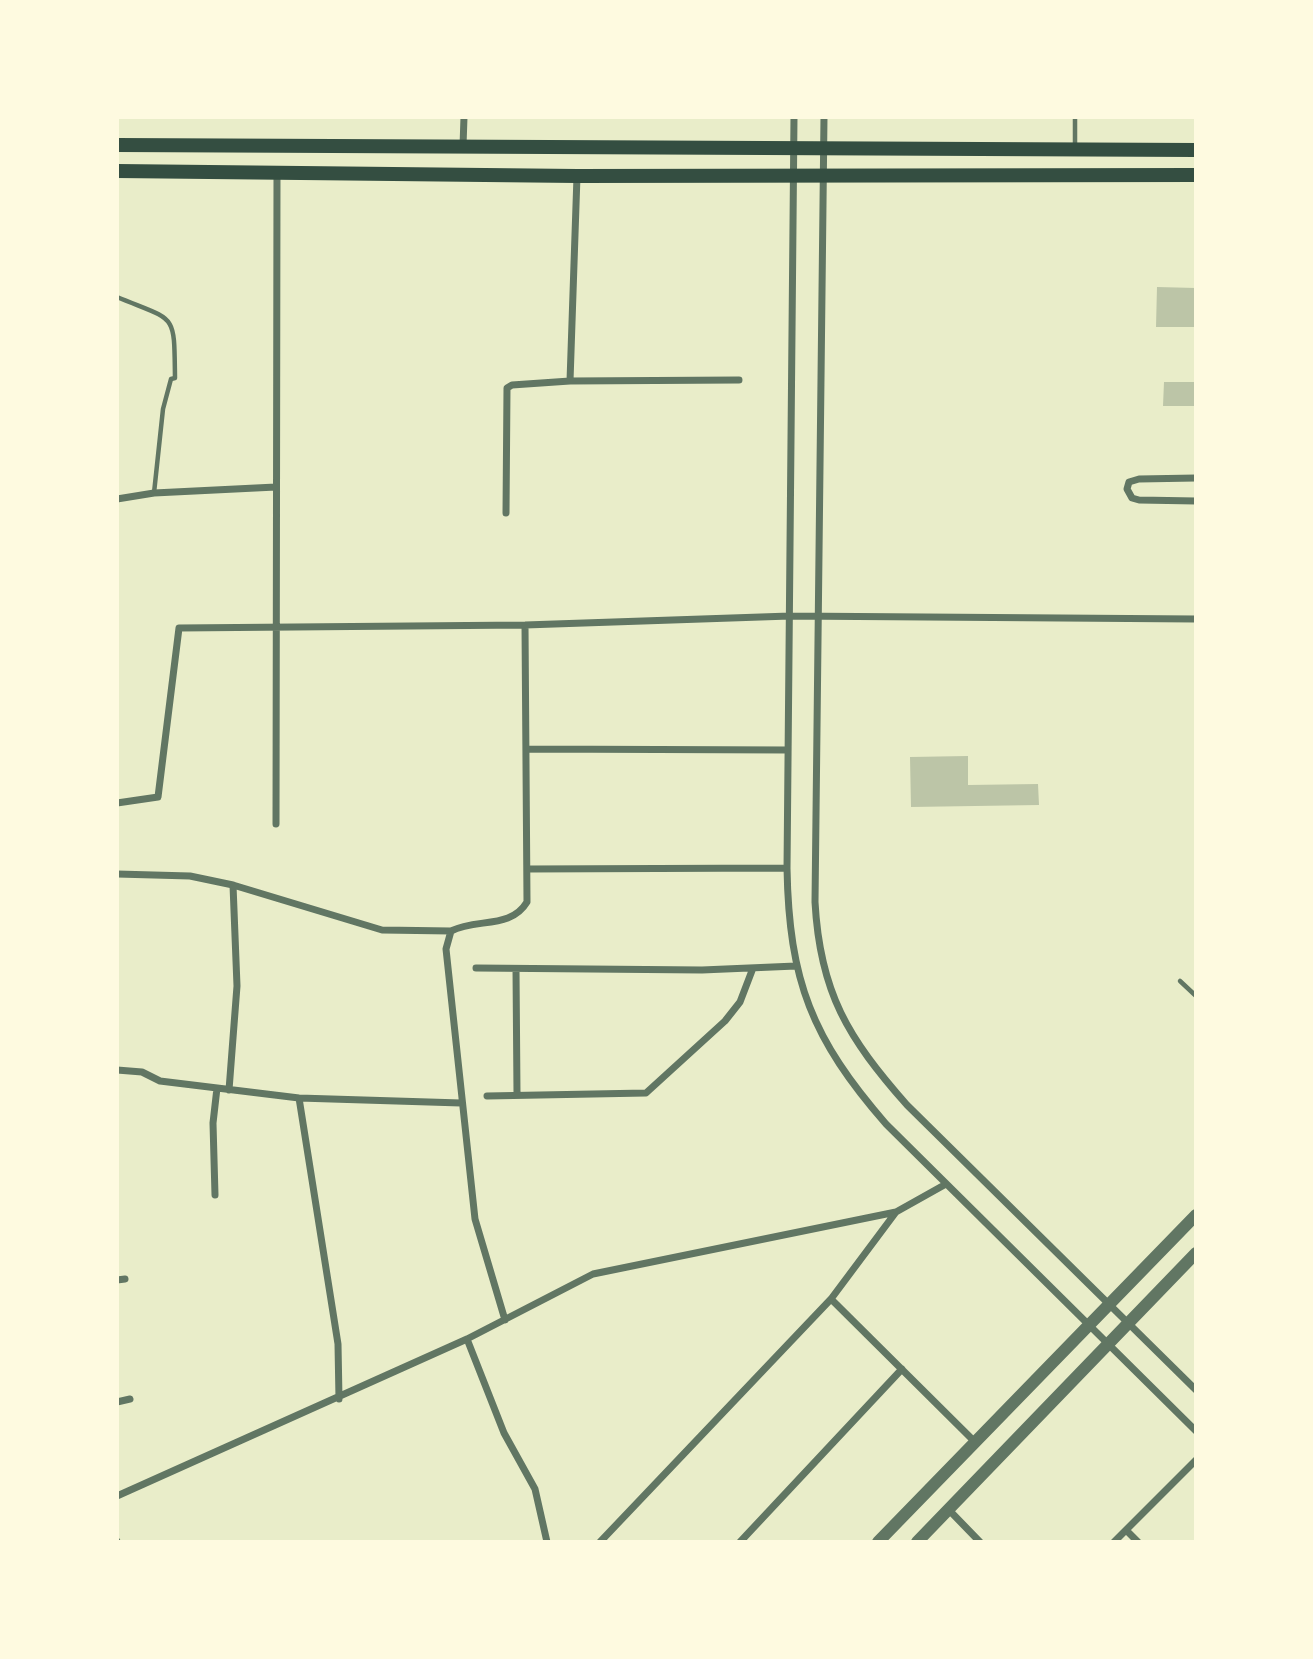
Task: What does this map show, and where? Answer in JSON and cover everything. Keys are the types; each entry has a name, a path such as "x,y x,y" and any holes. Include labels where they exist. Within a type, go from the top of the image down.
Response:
{"main road":[{"path":"117,145 1196,150"},
{"path":"117,171 577,176 1196,175"}],"street":[{"path":"463,146 464,117"},
{"path":"794,117 787,868 791,942 796,966 817,1030 849,1082 946,1184 1196,1431"},
{"path":"824,117 816,928 826,978 843,1021 870,1062 907,1105 1196,1390"},
{"path":"276,824 277,172"},
{"path":"569,381 577,176"},
{"path":"506,513 508,387 569,381 739,380"},
{"path":"1196,478 1139,479 1129,482 1127,488 1132,498 1139,500 1196,501"},
{"path":"117,499 155,493 276,487"},
{"path":"117,803 158,797 179,628 525,625 790,616 1196,619"},
{"path":"117,874 190,876 233,885 382,930 451,931 464,925 505,920 520,914 527,902 528,869 525,625"},
{"path":"527,750 788,750"},
{"path":"528,869 787,868"},
{"path":"229,1090 237,986 233,885"},
{"path":"451,931 446,949 475,1219 505,1320"},
{"path":"476,968 796,966"},
{"path":"487,1096 646,1093 725,1021 740,1002 753,968"},
{"path":"516,969 517,1094"},
{"path":"117,1070 142,1072 160,1081 299,1098 461,1103"},
{"path":"215,1195 213,1123 217,1088"},
{"path":"299,1098 338,1344 339,1399"},
{"path":"117,1496 339,1399 467,1339 593,1274 896,1212 946,1184"},
{"path":"600,1542 831,1298 896,1212"},
{"path":"878,1542 1196,1215"},
{"path":"917,1542 1106,1343 1196,1253"},
{"path":"831,1298 975,1441"},
{"path":"467,1339 504,1433 535,1489 547,1542"},
{"path":"740,1542 902,1369"},
{"path":"117,1402 130,1399"},
{"path":"1114,1542 1196,1460"},
{"path":"947,1509 980,1542"},
{"path":"1126,1530 1138,1542"}],"lane":[{"path":"1075,117 1075,149"},
{"path":"117,297 166,317 175,331 175,378 171,379 163,409 155,493"},
{"path":"1180,981 1196,996"}],"building":[{"path":"1157,287 1196,288 1196,327 1156,327"},
{"path":"1164,382 1196,382 1196,406 1163,406"},
{"path":"968,756 968,785 1038,784 1039,805 911,807 910,757"}]}
